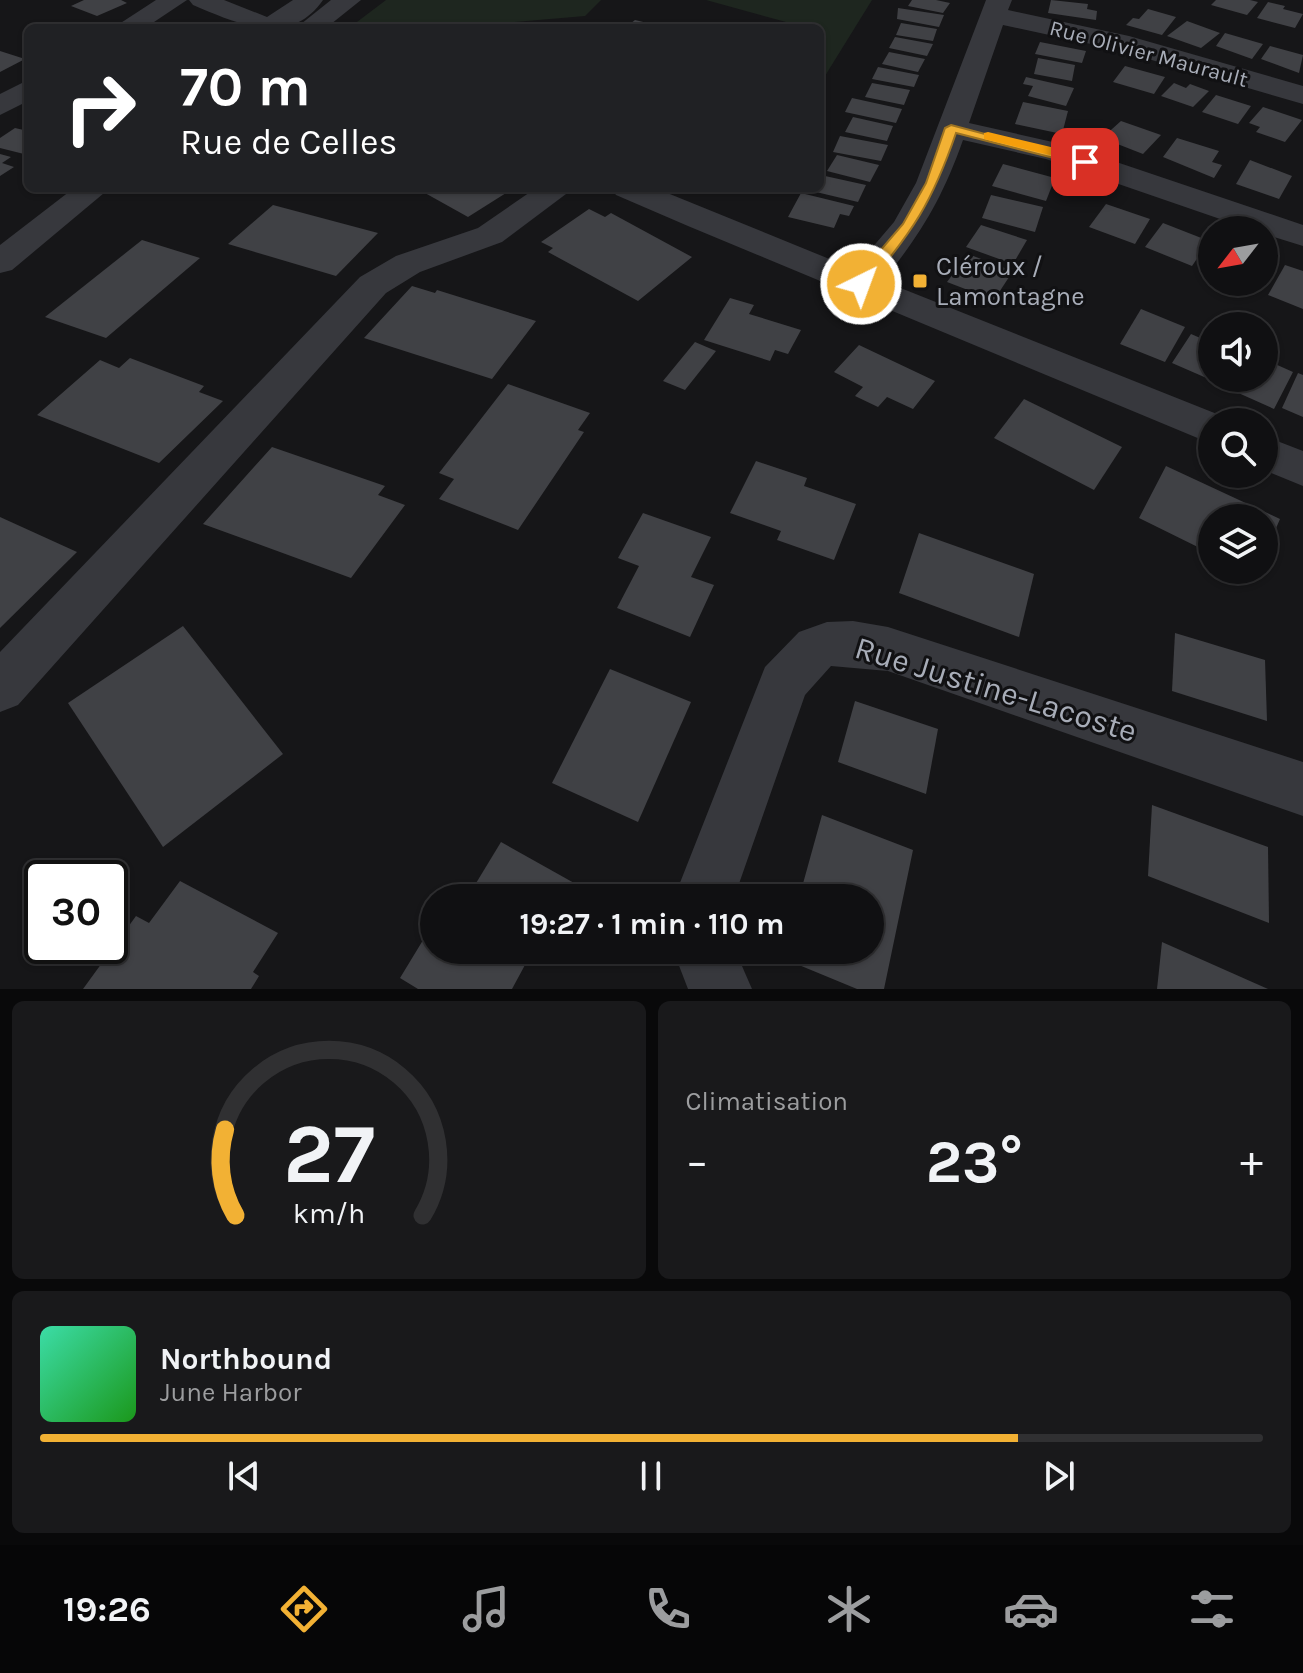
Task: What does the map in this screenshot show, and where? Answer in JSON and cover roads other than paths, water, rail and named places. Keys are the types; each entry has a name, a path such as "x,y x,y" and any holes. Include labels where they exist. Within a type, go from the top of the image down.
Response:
{"street":[{"path":"133,24 174,0"},
{"path":"202,0 260,24"},
{"path":"276,24 310,0"},
{"path":"315,24 348,0"},
{"path":"861,284 909,226 932,183 996,8"},
{"name":"Rue Olivier Maurault","path":"996,8 1303,95"},
{"path":"0,106 24,91"},
{"path":"951,128 1055,152 1303,236"},
{"path":"0,225 44,192"},
{"path":"0,262 89,192"},
{"path":"0,688 373,285 408,264 490,235 552,192"},
{"path":"637,192 1076,369 1198,423"},
{"path":"1278,458 1303,469"},
{"name":"Rue Justine-Lacoste","path":"709,884 783,684 802,654 837,640 888,649 1303,789"},
{"path":"708,964 721,989"}],"place":[{"name":"Cléroux / Lamontagne","path":"920,281"}]}
